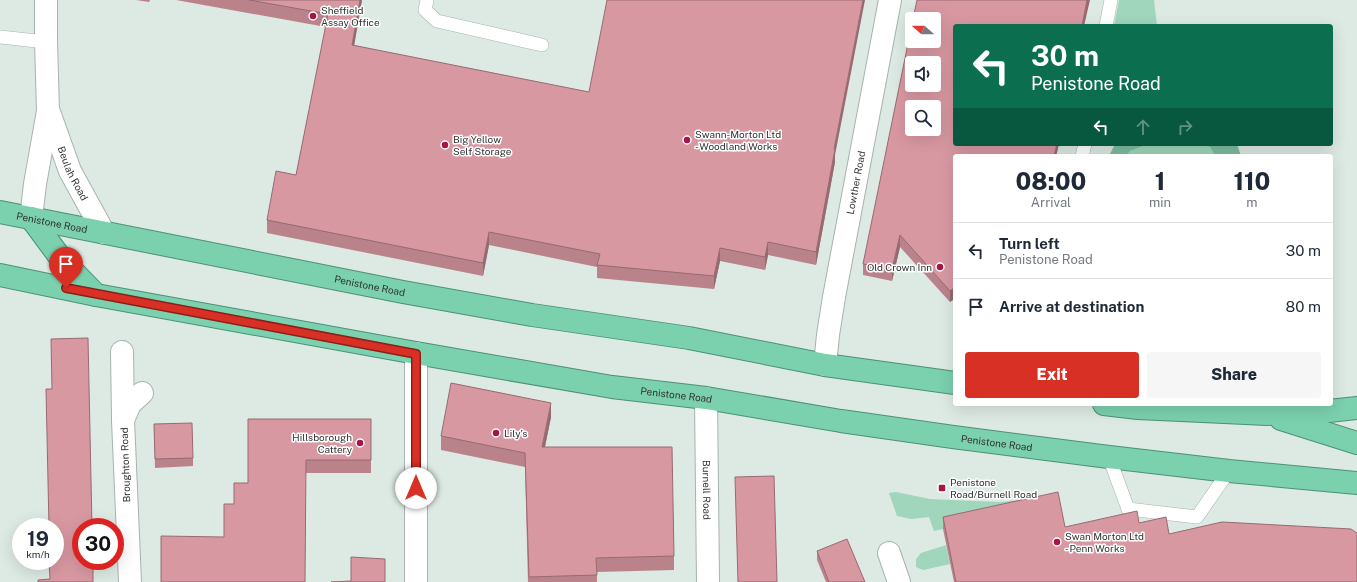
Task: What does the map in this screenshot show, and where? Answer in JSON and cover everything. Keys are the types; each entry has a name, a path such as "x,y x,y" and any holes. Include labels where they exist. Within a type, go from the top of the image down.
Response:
{"highway":[{"name":"Penistone Road","path":"0,212 403,292 538,316 688,338 825,365 953,383"},
{"path":"31,218 62,260 96,294"},
{"name":"Penistone Road","path":"0,275 416,354 612,387 706,398 908,430 1109,457 1229,471 1357,482"},
{"path":"1121,406 1267,414 1357,408"},
{"path":"1267,414 1357,443"}],"street":[{"name":"Beulah Road","path":"31,218 35,184 48,111 46,0"},
{"name":"Lowther Road","path":"825,365 834,297 890,0"},
{"name":"Beulah Road","path":"48,111 70,171 104,233"},
{"name":"Broughton Road","path":"122,352 123,420 130,582"},
{"path":"416,354 416,582"},
{"name":"Broughton Road","path":"123,420 130,404 142,393"},
{"name":"Burnell Road","path":"706,398 708,582"},
{"path":"889,553 899,582"}],"lane":[{"path":"427,0 425,10 436,21 542,45"},
{"path":"1106,24 1111,0"},
{"path":"0,36 46,42"},
{"path":"1109,457 1128,509 1197,517 1229,471"}],"green space":[{"path":"1119,0 1154,0 1157,24 1114,24"},
{"path":"1114,146 1144,146 1130,151 1128,154 1110,154"},
{"path":"1144,146 1206,146 1210,147 1214,154 1128,154 1130,151"},
{"path":"1206,146 1238,146 1240,154 1214,154 1210,147"},
{"path":"896,492 930,499 999,502 1030,499 934,531 929,517 911,519 897,516 889,493"},
{"path":"946,545 950,564 923,570 916,567 916,559 921,553"}],"building":[{"path":"249,0 360,0 352,45 589,92 607,0 863,0 816,252 768,242 765,257 720,248 714,276 597,265 600,254 489,232 483,263 267,220 276,171 296,175 328,14"},
{"path":"917,0 1087,0 1082,24 953,24 953,146 1056,146 1054,154 953,154 953,289 950,291 900,235 892,269 863,264 905,58 905,92 941,92 941,56 905,56 907,48 941,48 941,12 914,12"},
{"path":"88,338 92,518 72,518 72,570 93,570 93,582 38,582 38,580 50,579 50,570 64,570 64,518 49,518 46,389 52,389 51,339"},
{"path":"451,383 551,403 542,447 672,447 674,556 596,558 597,575 529,577 525,453 441,436"},
{"path":"248,419 371,419 371,460 306,460 305,582 161,582 161,536 224,537 224,504 234,504 234,483 248,483"},
{"path":"192,423 193,458 155,459 154,424"},
{"path":"774,476 777,582 738,582 735,477"},
{"name":"Swan Morton Ltd - Penn Works","path":"1058,492 1065,527 1137,511 1139,523 1166,517 1169,534 1222,522 1351,529 1357,533 1357,582 956,582 943,517"},
{"path":"847,539 865,582 829,582 817,551"},
{"path":"351,557 385,559 385,582 331,582 351,581"}],"place":[{"name":"Sheffield Assay Office","path":"313,16"},
{"name":"Swann-Morton Ltd - Woodland Works","path":"687,140"},
{"name":"Big Yellow Self Storage","path":"445,145"},
{"name":"Old Crown Inn","path":"940,267"},
{"name":"Lily’s","path":"496,433"},
{"name":"Hillsborough Cattery","path":"360,443"},
{"name":"Penistone Road/Burnell Road","path":"942,488"},
{"name":"Swan Morton Ltd - Penn Works","path":"1057,542"}],"route":[{"path":"66,288 416,354 416,488"}]}
